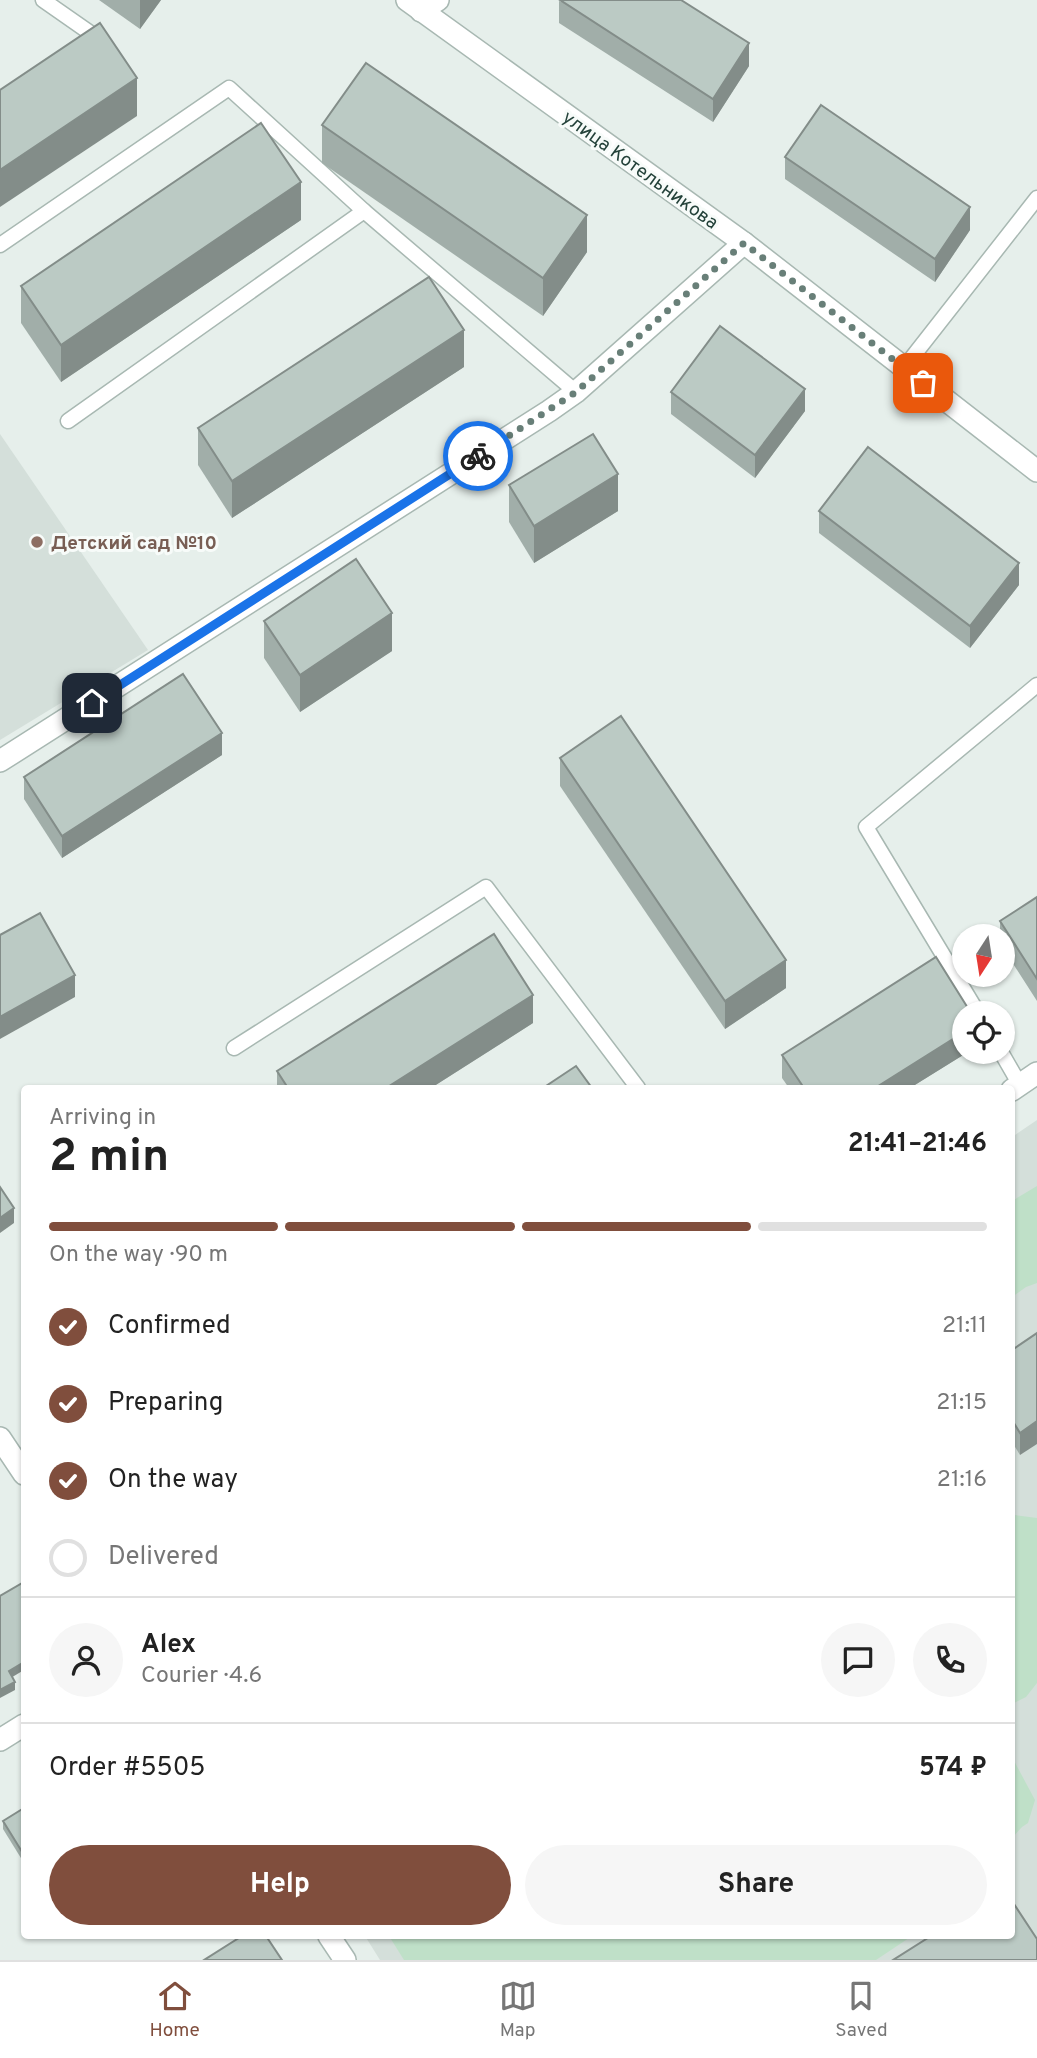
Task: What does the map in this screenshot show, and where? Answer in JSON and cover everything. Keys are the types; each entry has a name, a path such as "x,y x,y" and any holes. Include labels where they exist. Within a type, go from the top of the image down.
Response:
{"street":[{"name":"улица Котельникова","path":"422,4 744,243 1037,471"},
{"path":"0,761 576,392 744,243"},
{"path":"0,1437 21,1469"},
{"path":"0,1740 21,1726"},
{"path":"331,1939 345,1960"}],"lane":[{"path":"43,0 96,37"},
{"path":"0,245 229,88 364,211 576,392"},
{"path":"904,369 1037,198"},
{"path":"68,421 364,211"},
{"path":"971,1001 866,827 1037,685"},
{"path":"234,1048 486,887 636,1085"},
{"path":"1010,1064 1023,1083"}],"shaded area":[{"name":"Детский сад №10","path":"0,434 148,650 0,740"},
{"path":"1037,1120 1037,1960 380,1960 367,1939 1015,1939 1015,1135"}],"green space":[{"path":"1037,1186 1037,1283 1015,1295 1015,1199"},
{"path":"1015,1515 1037,1518 1037,1683 1026,1697 1015,1702"},
{"path":"1015,1763 1035,1800 1028,1823 1015,1835"},
{"path":"391,1939 908,1939 876,1960 404,1960"}],"building":[{"path":"560,0 681,0 749,43 713,99"},
{"path":"100,23 137,78 0,170 0,90"},
{"path":"366,63 587,215 543,278 322,125"},
{"path":"821,105 970,207 935,259 785,157"},
{"path":"261,123 301,182 61,345 21,286"},
{"path":"429,277 464,330 232,481 198,428"},
{"path":"720,326 805,389 755,455 671,392"},
{"path":"593,434 618,474 534,526 509,485"},
{"path":"868,447 1019,563 970,626 819,511"},
{"path":"356,559 392,613 300,675 264,621"},
{"path":"183,674 222,733 62,836 24,777"},
{"path":"621,716 786,960 725,1001 560,758"},
{"path":"1037,897 1037,979 1015,945 1015,924 1002,924 1000,921"},
{"path":"40,913 75,975 0,1017 0,935"},
{"path":"494,934 533,995 391,1085 286,1085 277,1071"},
{"path":"936,957 952,987 955,987 964,1001 952,1001 952,1040 880,1085 802,1085 782,1055"},
{"path":"576,1066 590,1085 548,1085"},
{"path":"0,1187 14,1208 0,1218"},
{"path":"1037,1333 1037,1421 1020,1433 1015,1425 1015,1348"},
{"path":"21,1584 21,1664 9,1671 15,1682 0,1690 0,1596"},
{"path":"21,1810 21,1850 3,1821"},
{"path":"1015,1906 1037,1939 1037,1960 893,1960 926,1939 1015,1939"},
{"path":"237,1939 268,1939 282,1960 204,1960"}],"way so far":[{"path":"478,456 576,392 744,243 923,383"}],"place":[{"name":"Детский сад №10","path":"37,542"}],"route":[{"path":"92,703 478,456"}]}
